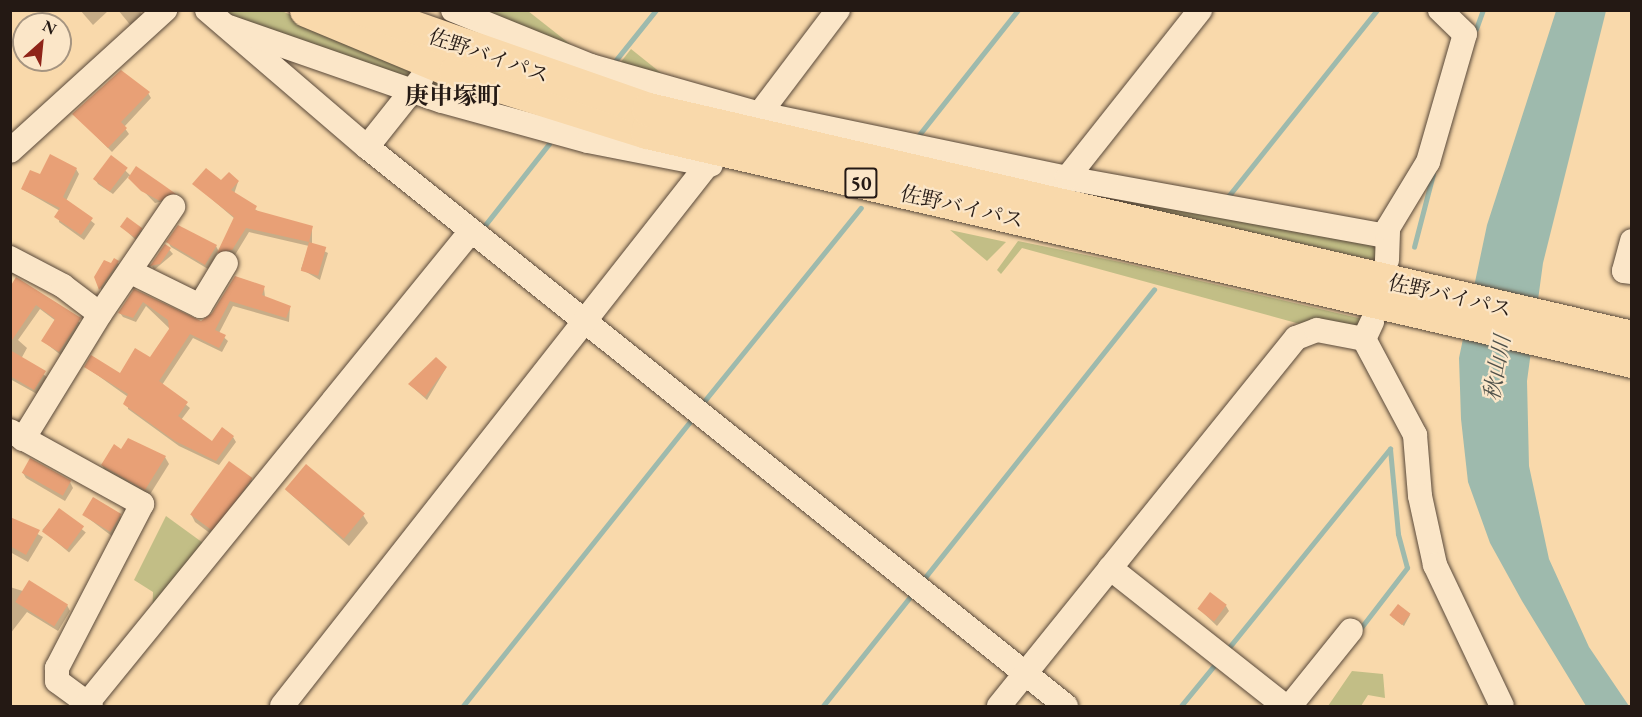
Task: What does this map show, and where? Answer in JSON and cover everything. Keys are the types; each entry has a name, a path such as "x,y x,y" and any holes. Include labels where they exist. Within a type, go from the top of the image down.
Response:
{"highway":[{"name":"佐野バイパス","path":"306,10 549,104 715,157 1563,333 1632,337"},
{"name":"佐野バイパス","path":"365,10 557,80 752,123 1431,304"},
{"name":"佐野バイパス","path":"1563,333 1632,361"}],"street":[{"path":"10,151 165,10"},
{"path":"207,10 367,147 1066,706"},
{"path":"752,123 838,10"},
{"path":"1067,178 1200,10"},
{"path":"1387,260 1387,236 1428,162 1465,34 1440,10"},
{"path":"464,17 752,123 1387,236"},
{"path":"226,27 417,84 588,141 715,157"},
{"path":"367,147 417,84"},
{"path":"282,706 586,324 715,157"},
{"path":"10,158 10,171"},
{"path":"173,207 131,272 17,435 142,504 62,652 57,681 88,706 471,231"},
{"path":"1632,241 1624,271 1632,272"},
{"path":"10,258 63,285 100,314"},
{"path":"131,272 200,306 226,263"},
{"path":"999,706 1296,338 1317,330 1368,330 1415,435 1420,496 1436,565 1502,706"},
{"path":"1110,568 1285,706"},
{"path":"1290,706 1351,630"}],"shaded area":[{"path":"483,10 528,11 589,59"},
{"path":"220,11 282,11 406,67 599,134 407,80"},
{"path":"631,49 676,85 617,67"},
{"path":"986,166 1376,239 1381,262 1120,202"},
{"path":"950,230 1006,242 987,261"},
{"path":"1018,241 1120,262 1367,320 1363,329 1300,324 1022,248 1001,274 997,270"},
{"path":"166,516 210,548 152,622 153,592 134,580"},
{"path":"1352,671 1383,674 1385,698 1368,695 1361,706 1328,706"}],"water":[{"name":"秋山川","path":"1556,11 1606,11 1543,263 1527,381 1529,466 1549,559 1589,647 1629,706 1586,706 1522,601 1490,543 1468,482 1461,419 1459,358 1487,225"}],"building":[{"path":"121,70 150,92 121,122 127,128 108,148 72,114"},
{"path":"50,154 77,168 63,197 93,218 81,235 54,217 60,208 21,189 30,170 40,174"},
{"path":"111,155 128,168 110,192 93,179"},
{"path":"136,166 176,194 160,201 141,191 128,178"},
{"path":"206,168 221,180 229,172 239,181 231,190 257,206 255,210 313,226 309,242 246,228 232,250 217,253 234,217 192,184"},
{"path":"127,217 142,228 135,238 120,227"},
{"path":"178,225 217,245 205,265 166,242"},
{"path":"309,242 326,247 318,276 301,271"},
{"path":"165,244 171,248 160,264 150,266"},
{"path":"114,258 119,261 99,290 94,277 104,260 111,263"},
{"path":"235,276 265,286 262,295 291,306 286,318 230,301 215,330 226,335 219,348 190,334 159,381 188,402 178,416 212,441 222,427 234,436 216,461 175,441 123,404 128,394 84,367 91,355 120,373 135,348 150,357 169,329 168,320 143,302 133,318 118,313 134,289 201,321 212,313"},
{"path":"16,277 81,318 59,352 41,341 55,319 36,305 10,343 10,287"},
{"path":"10,350 46,371 34,390 10,376"},
{"path":"436,357 447,367 425,397 408,384"},
{"path":"128,438 166,456 145,490 101,465 114,444 121,449"},
{"path":"30,458 71,481 63,496 22,473"},
{"path":"229,461 252,478 214,531 190,514"},
{"path":"306,464 365,513 344,539 285,489"},
{"path":"93,497 121,514 110,532 82,515"},
{"path":"59,508 84,526 67,550 42,531"},
{"path":"10,517 40,530 26,555 10,546"},
{"path":"29,580 68,604 54,626 15,602"},
{"path":"1210,592 1227,605 1214,621 1197,609"},
{"path":"1398,604 1411,614 1402,625 1389,615"}],"waterway":[{"path":"612,65 656,10"},
{"path":"915,140 1018,10"},
{"path":"1227,198 1377,10"},
{"path":"1476,29 1483,10"},
{"path":"482,229 549,144"},
{"path":"1414,247 1433,174"},
{"path":"702,404 861,208"},
{"path":"923,580 1154,290"},
{"path":"463,706 693,418"},
{"path":"1360,629 1407,568 1398,534 1390,449"},
{"path":"1227,650 1390,449"},
{"path":"823,706 910,597"},
{"path":"1181,706 1218,661"}],"district":[{"name":"庚申塚町","path":"453,96"}]}
